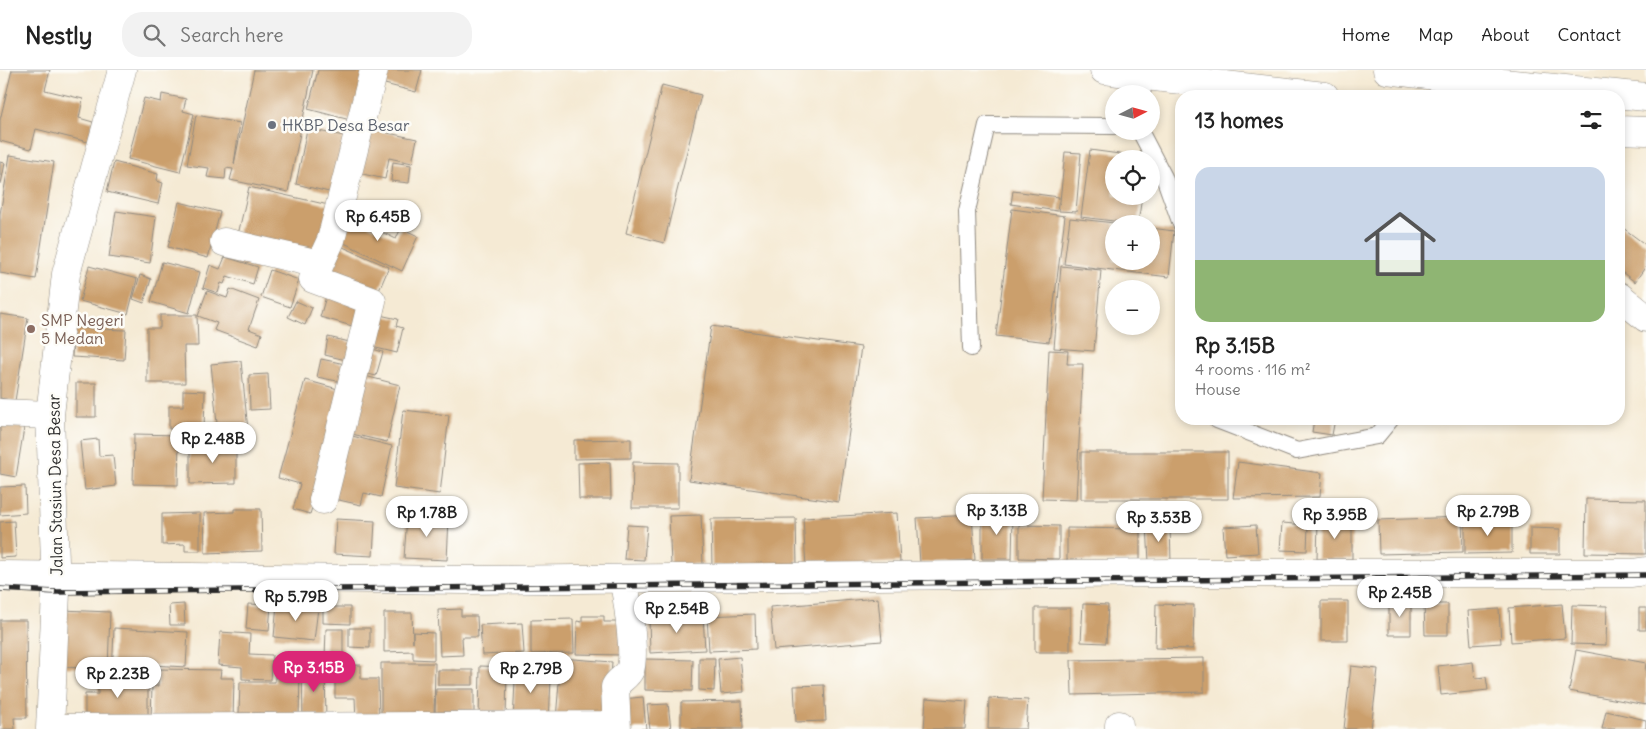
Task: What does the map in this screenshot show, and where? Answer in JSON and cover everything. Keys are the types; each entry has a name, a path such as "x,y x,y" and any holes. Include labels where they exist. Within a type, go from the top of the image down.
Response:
{"main road":[{"name":"Jalan Stasiun Desa Besar","path":"50,728 56,576 50,415 66,274 122,70"},
{"path":"324,500 372,301 313,279 331,240 374,70"},
{"path":"1104,70 1145,80 1229,77 1295,90"},
{"path":"1387,70 1444,74 1585,90"},
{"path":"1625,95 1646,97"},
{"path":"1625,130 1646,131"},
{"path":"224,242 319,264"},
{"path":"1625,301 1646,318"},
{"path":"0,413 50,415"},
{"path":"0,575 623,580 1174,573 1646,571"},
{"path":"50,728 616,727 614,687 630,670 632,661 629,612 623,580"}],"lane":[{"path":"971,348 967,211 987,125 1105,126"},
{"path":"1145,140 1164,177 1175,207"},
{"path":"1230,425 1297,451 1378,436 1386,425"}],"building":[{"path":"12,70 50,70 45,90 83,99 79,118 93,122 88,142 36,129 31,149 0,141 0,120"},
{"name":"HKBP Desa Besar","path":"254,70 313,70 288,192 230,180 233,169 226,168 225,179 207,177 209,168 187,165 196,115 240,123 234,164"},
{"path":"318,70 367,70 354,121 308,109"},
{"path":"380,70 422,70 416,92 377,82"},
{"path":"662,85 701,95 664,243 626,233"},
{"path":"162,94 186,99 183,111 194,114 180,172 128,159 144,98 161,102"},
{"path":"307,129 345,136 333,193 296,184"},
{"path":"369,129 417,139 412,163 389,158 385,179 354,172"},
{"path":"1090,150 1105,152 1105,205 1141,205 1139,215 1105,215 1105,220 1081,217"},
{"path":"1065,152 1081,153 1076,212 1059,211"},
{"path":"10,155 54,162 36,279 0,273 0,214"},
{"path":"0,162 5,163 1,184 0,183"},
{"path":"114,162 158,174 157,181 163,183 158,204 107,192"},
{"path":"393,162 411,165 409,183 391,181"},
{"path":"249,187 333,206 320,257 237,239"},
{"path":"1013,191 1059,197 1057,211 1011,204"},
{"path":"179,202 220,212 208,258 168,247"},
{"path":"1012,209 1065,216 1049,342 996,336"},
{"path":"116,211 156,217 150,263 109,257"},
{"path":"347,215 396,239 401,228 418,236 402,271 336,239"},
{"path":"1070,218 1105,222 1105,269 1064,264"},
{"path":"1160,229 1174,231 1169,277 1112,270 1160,270"},
{"path":"1625,229 1646,245 1646,266 1635,282 1625,274"},
{"path":"336,244 389,267 375,300 322,277"},
{"path":"225,257 258,267 253,284 227,276 224,284 221,283 218,293 203,288 210,265 220,269"},
{"path":"162,262 200,272 189,313 151,302"},
{"path":"89,266 137,279 128,314 80,301"},
{"path":"1061,266 1101,270 1094,351 1054,348"},
{"path":"270,270 299,280 290,307 261,297"},
{"path":"140,275 151,279 144,303 133,299"},
{"path":"230,289 259,300 249,329 262,334 258,346 214,330 217,323 198,316 207,291 227,298"},
{"path":"327,293 370,305 363,329 320,317"},
{"path":"296,301 312,308 305,325 288,317"},
{"path":"0,314 28,318 15,401 0,398"},
{"path":"375,314 398,319 396,326 403,328 397,353 368,346"},
{"path":"160,315 197,315 198,346 184,346 185,383 147,383 147,328 160,328"},
{"path":"711,326 861,347 839,502 689,480"},
{"path":"74,328 126,330 124,360 72,357"},
{"path":"328,337 354,343 350,361 325,355"},
{"path":"366,347 383,352 376,376 360,372"},
{"path":"1049,350 1068,351 1067,364 1083,364 1076,500 1042,499"},
{"path":"321,359 350,365 347,383 317,377"},
{"path":"241,361 249,440 219,443 211,364"},
{"path":"268,374 270,409 250,410 249,375"},
{"path":"357,374 400,385 387,442 343,432"},
{"path":"305,380 349,392 310,514 293,509 300,484 278,478"},
{"path":"76,383 96,383 96,417 76,417"},
{"path":"183,390 205,391 204,430 169,429 169,406 183,406"},
{"path":"403,410 449,415 440,494 394,488"},
{"path":"0,424 24,428 16,477 0,474"},
{"path":"1313,425 1334,425 1332,435 1312,432"},
{"path":"134,434 179,435 178,485 133,484"},
{"path":"344,434 392,446 381,497 364,493 361,505 330,498"},
{"path":"98,439 99,456 113,455 116,486 85,490 80,441"},
{"path":"631,439 631,458 574,459 574,440"},
{"path":"190,444 236,444 236,483 190,484"},
{"path":"1081,452 1228,452 1228,499 1081,499"},
{"path":"610,462 611,499 579,499 578,463"},
{"path":"633,462 678,463 678,508 632,508"},
{"path":"1238,462 1322,473 1320,497 1233,498"},
{"path":"25,486 26,513 0,515 0,487"},
{"path":"1586,499 1646,500 1646,554 1585,553"},
{"path":"234,509 261,509 262,551 205,553 204,513 234,512"},
{"path":"200,513 200,551 185,551 185,544 162,545 162,514"},
{"path":"897,513 900,562 806,567 803,518"},
{"path":"982,514 1013,514 1012,559 982,559"},
{"path":"701,515 703,564 671,565 669,516"},
{"path":"972,515 975,560 920,563 917,518"},
{"path":"407,516 449,518 447,560 404,558"},
{"path":"1462,517 1463,552 1379,554 1378,520"},
{"path":"796,518 797,565 712,566 711,519"},
{"path":"336,519 375,521 373,556 334,554"},
{"path":"1465,520 1512,520 1512,553 1465,554"},
{"path":"14,521 16,557 0,558 0,522"},
{"path":"1318,521 1352,522 1352,559 1317,559"},
{"path":"1282,523 1308,525 1307,551 1280,550"},
{"path":"627,525 647,526 644,560 624,559"},
{"path":"1019,525 1059,526 1059,559 1019,558"},
{"path":"1147,525 1170,525 1171,562 1149,562"},
{"path":"1256,525 1258,553 1225,555 1223,527"},
{"path":"1067,528 1140,529 1140,561 1067,561"},
{"path":"1530,528 1560,529 1560,554 1530,554"},
{"path":"878,598 882,641 774,650 770,607"},
{"path":"1389,600 1411,600 1411,635 1389,635"},
{"path":"1321,601 1348,601 1348,641 1321,641"},
{"path":"184,604 185,625 170,625 169,605"},
{"path":"248,604 271,605 269,631 246,629"},
{"path":"277,604 318,608 314,641 274,637"},
{"path":"1083,604 1108,605 1106,643 1081,642"},
{"path":"1156,604 1194,605 1193,649 1155,648"},
{"path":"1424,604 1448,604 1448,635 1425,635"},
{"path":"1562,604 1565,638 1511,642 1509,608"},
{"path":"1572,605 1607,606 1606,645 1571,644"},
{"path":"323,607 350,607 350,624 323,623"},
{"path":"1035,608 1070,608 1070,652 1035,652"},
{"path":"1639,608 1646,608 1646,630 1639,630"},
{"path":"461,609 461,616 477,616 478,637 462,637 463,655 440,656 438,610"},
{"path":"1499,609 1501,643 1471,645 1468,611"},
{"path":"62,610 110,612 108,669 60,667"},
{"path":"384,613 412,613 413,642 413,632 434,633 434,660 413,659 413,651 384,652"},
{"path":"755,614 756,649 709,651 707,616"},
{"path":"703,615 705,650 650,653 649,618"},
{"path":"582,616 604,616 604,622 621,622 621,655 576,654 577,621 582,622"},
{"path":"573,619 574,653 531,654 531,620"},
{"path":"0,620 26,620 27,718 14,718 15,729 0,729"},
{"path":"522,623 524,653 482,655 480,625"},
{"path":"114,628 188,632 186,667 135,664 134,678 112,677"},
{"path":"349,628 370,628 370,648 349,647"},
{"path":"326,629 343,629 343,658 325,658"},
{"path":"220,632 250,634 249,654 272,655 270,680 242,679 242,667 218,665"},
{"path":"1576,650 1646,663 1646,705 1569,691"},
{"path":"740,657 744,692 721,694 718,659"},
{"path":"561,658 612,662 608,723 556,719"},
{"path":"699,658 715,658 714,691 699,690"},
{"path":"1204,658 1204,692 1072,695 1071,660"},
{"path":"645,659 693,660 692,691 645,690"},
{"path":"516,660 538,661 537,677 551,678 549,723 513,722"},
{"path":"302,662 325,662 326,724 303,724"},
{"path":"1473,662 1475,678 1486,677 1488,690 1441,695 1438,666"},
{"path":"381,663 435,663 434,719 381,718"},
{"path":"361,665 361,679 378,679 379,720 356,721 355,698 335,698 335,666"},
{"path":"480,666 507,667 506,721 479,720"},
{"path":"1351,666 1378,669 1371,729 1344,729"},
{"path":"158,669 221,670 220,678 234,678 233,721 151,720 152,686 158,686"},
{"path":"275,670 300,671 299,718 274,718 274,713 239,713 240,682 275,682"},
{"path":"438,670 473,670 473,685 438,685"},
{"path":"98,674 110,674 110,679 148,679 148,719 85,719 85,694 98,694"},
{"path":"824,685 826,721 796,722 794,686"},
{"path":"436,689 474,689 474,712 435,712"},
{"path":"643,697 646,729 624,729 622,699"},
{"path":"926,698 967,701 965,729 924,729"},
{"path":"989,698 1028,700 1026,729 988,729"},
{"path":"742,701 743,729 681,729 681,702"},
{"path":"668,704 671,729 650,729 647,705"},
{"path":"1606,711 1646,720 1646,729 1602,729"}],"railway":[{"path":"0,589 56,592 1646,575"}],"place":[{"name":"HKBP Desa Besar","path":"272,125"},
{"name":"SMP Negeri 5 Medan","path":"31,329"}]}
